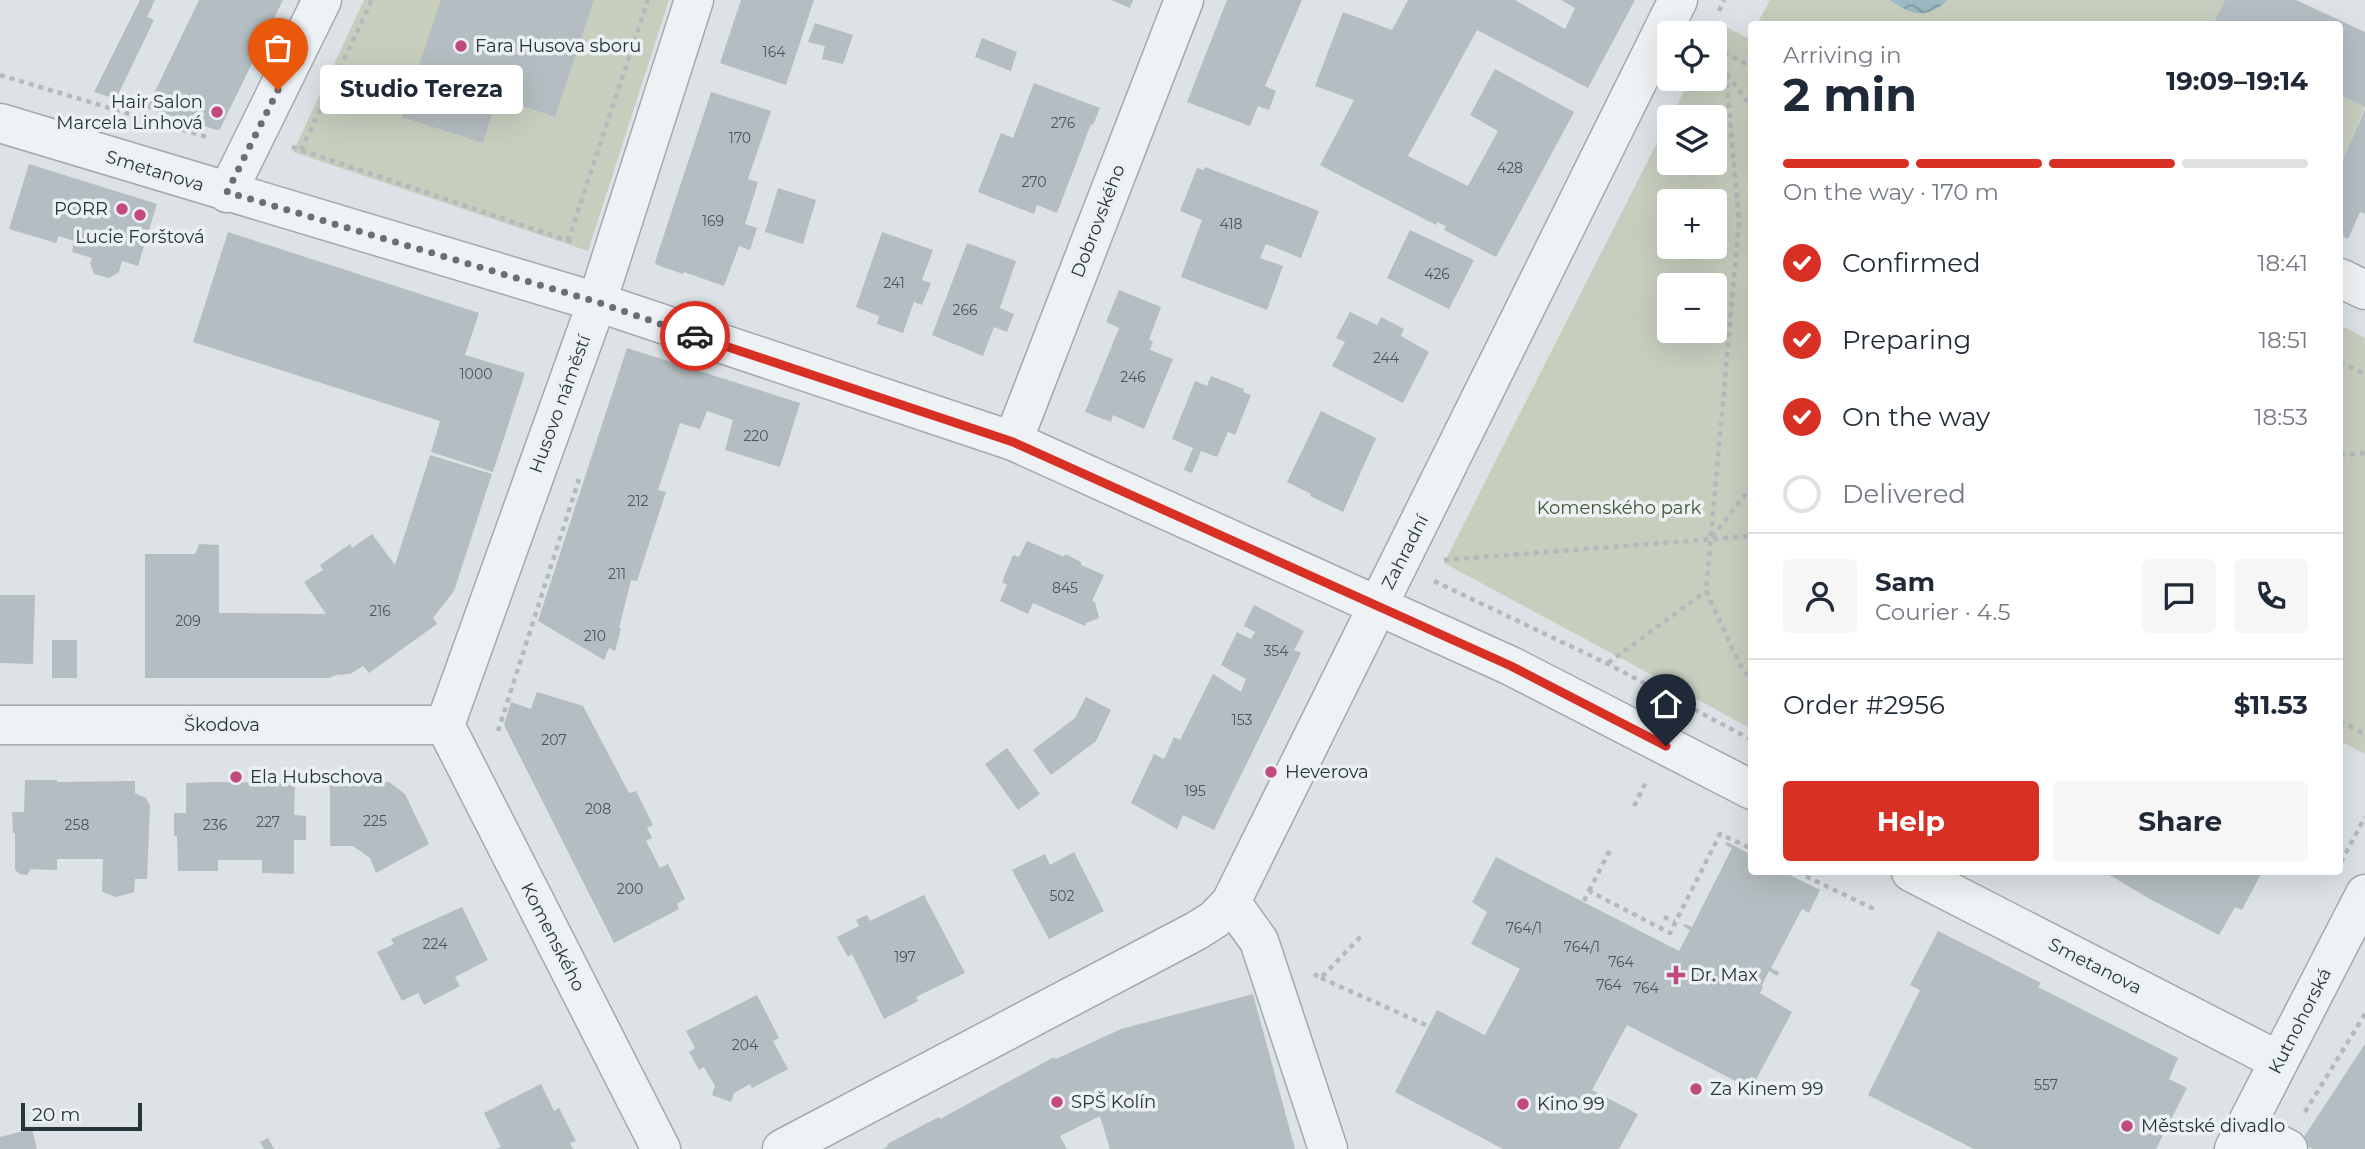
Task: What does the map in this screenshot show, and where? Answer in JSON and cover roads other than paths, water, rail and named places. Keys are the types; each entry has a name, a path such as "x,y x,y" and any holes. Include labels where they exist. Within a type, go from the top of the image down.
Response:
{"street":[{"path":"227,192 322,0"},
{"name":"Husovo náměstí","path":"444,725 597,302 694,0"},
{"name":"Dobrovského","path":"1013,442 1184,0"},
{"name":"Zahradní","path":"1231,902 1678,0"},
{"name":"Smetanova","path":"0,123 597,302 1013,442 1511,666 1748,788"},
{"path":"2343,279 2365,290"},
{"name":"Škodova","path":"0,725 444,725"},
{"name":"Komenského","path":"444,725 661,1149"},
{"name":"Smetanova","path":"1917,875 2279,1061"},
{"name":"Kutnohorská","path":"2240,1138 2365,894"},
{"path":"782,1149 1196,931 1215,919 1231,902 1259,942 1328,1149"},
{"path":"2240,1138 2286,1148"}],"water":[{"path":"1889,0 1947,0 1933,10 1920,13 1909,11"}],"place":[{"name":"Fara Husova sboru","path":"461,46"},
{"name":"Studio Tereza","path":"278,90"},
{"name":"Hair Salon Marcela Linhová","path":"217,112"},
{"name":"PORR","path":"122,209"},
{"name":"Lucie Forštová","path":"140,215"},
{"name":"Heverova","path":"1271,772"},
{"name":"Ela Hubschova","path":"236,777"},
{"name":"Dr. Max","path":"1676,975"},
{"name":"Za Kinem 99","path":"1696,1089"},
{"name":"SPŠ Kolín","path":"1057,1102"},
{"name":"Kino 99","path":"1523,1104"},
{"name":"Městské divadlo","path":"2127,1126"}],"park label":[{"name":"Komenského park","path":"1619,508"}]}
